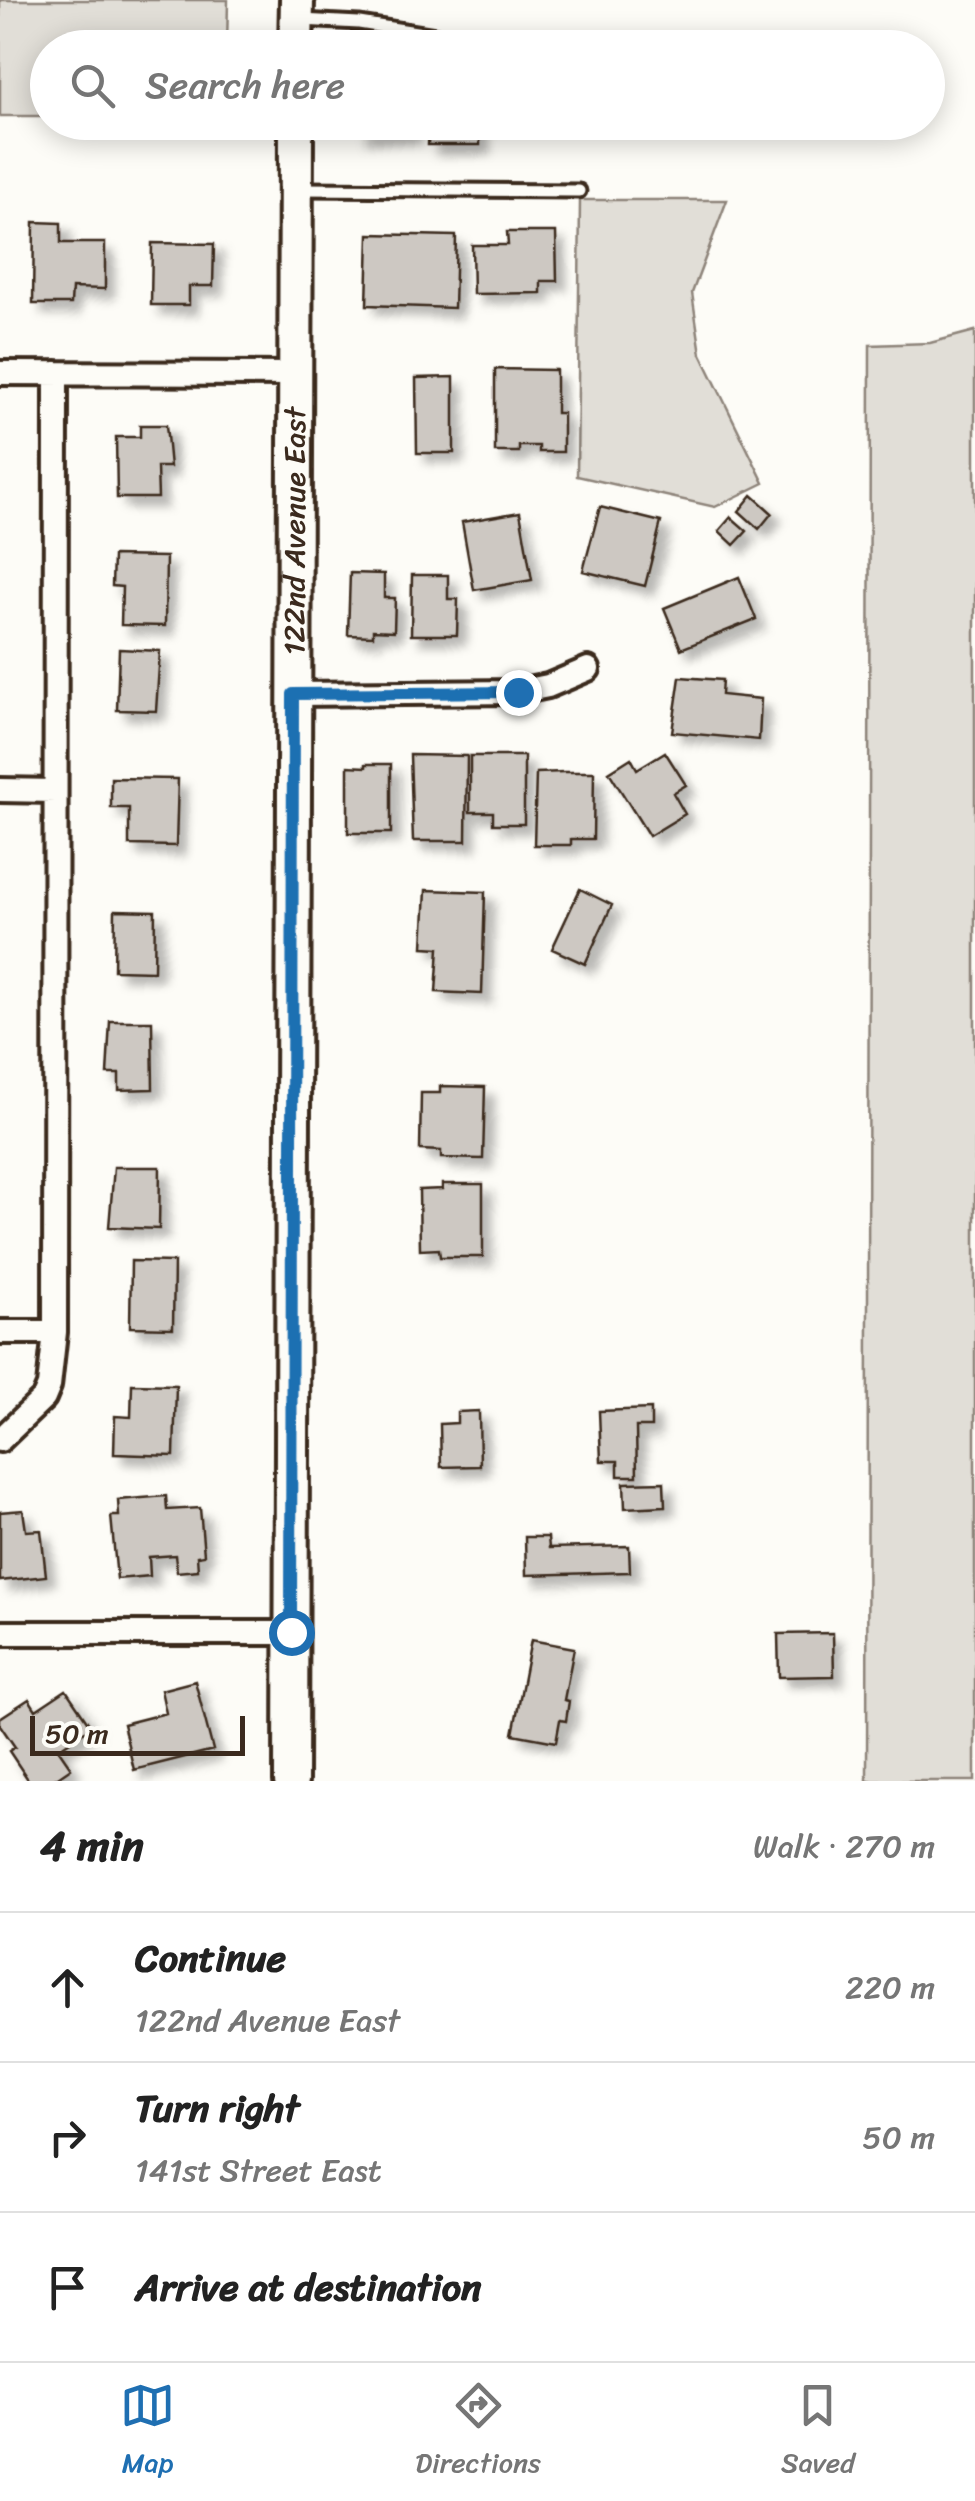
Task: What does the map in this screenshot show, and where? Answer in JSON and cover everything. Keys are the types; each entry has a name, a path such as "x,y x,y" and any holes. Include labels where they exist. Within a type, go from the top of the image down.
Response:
{"main road":[{"name":"122nd Avenue East","path":"291,1781 296,140"}],"street":[{"path":"0,373 294,374"},
{"path":"0,1440 44,1398 50,1386 55,1332 56,373"},
{"path":"293,694 518,692 548,686 588,669"},
{"path":"0,790 55,791"},
{"path":"0,1332 55,1332"},
{"path":"3,1633 291,1632"}],"lane":[{"path":"297,22 360,23 404,30"},
{"path":"295,189 579,190"}],"shaded area":[{"path":"0,0 228,0 227,30 30,30 30,116 0,116"},
{"path":"580,200 727,200 692,293 701,354 764,483 715,507 577,476"},
{"path":"975,331 975,1781 867,1781 870,345 930,343"}],"building":[{"path":"428,140 480,140 480,145 428,145"},
{"path":"34,222 61,223 61,243 105,243 105,289 72,288 71,304 33,304"},
{"path":"507,232 556,232 557,281 541,281 541,293 473,294 472,245 508,245"},
{"path":"369,234 456,236 454,308 367,305"},
{"path":"152,243 214,244 213,286 189,286 189,305 151,305"},
{"path":"495,369 556,370 556,413 563,413 563,452 539,452 539,446 519,446 519,452 495,452"},
{"path":"454,377 454,453 417,453 416,378"},
{"path":"140,425 166,425 170,467 157,467 158,498 117,498 116,437 140,437"},
{"path":"752,495 772,513 759,529 739,511"},
{"path":"600,507 661,522 645,586 583,571"},
{"path":"520,512 532,580 474,590 462,522"},
{"path":"731,517 747,531 734,545 719,531"},
{"path":"113,556 166,557 165,626 121,625 122,587 112,586"},
{"path":"350,573 384,574 384,598 395,598 394,631 373,630 373,636 348,635"},
{"path":"412,575 448,575 448,599 458,599 457,635 411,635"},
{"path":"739,577 756,619 681,649 664,608"},
{"path":"119,649 160,651 156,711 117,710"},
{"path":"680,677 722,680 721,695 761,699 759,740 672,732"},
{"path":"665,752 686,785 673,793 685,814 649,836 609,772 631,758 637,769"},
{"path":"410,755 467,756 466,841 413,841"},
{"path":"470,756 524,756 524,824 493,824 493,812 470,812"},
{"path":"391,764 391,833 348,833 348,766"},
{"path":"594,772 593,839 571,839 571,845 534,845 536,773"},
{"path":"111,778 178,779 176,846 129,845 129,808 111,808"},
{"path":"580,889 612,905 585,964 552,949"},
{"path":"426,890 485,892 482,994 436,992 439,948 423,947"},
{"path":"115,910 155,911 154,971 114,970"},
{"path":"110,1021 152,1021 153,1089 119,1090 119,1074 107,1074"},
{"path":"440,1086 485,1087 483,1159 441,1158 441,1151 420,1150 421,1093 440,1093"},
{"path":"114,1167 160,1167 159,1229 109,1227"},
{"path":"442,1184 483,1184 483,1257 440,1257 439,1249 420,1250 419,1190 442,1189"},
{"path":"131,1261 174,1262 173,1328 130,1327"},
{"path":"132,1384 176,1385 174,1456 114,1454 115,1416 131,1417"},
{"path":"651,1409 651,1427 636,1427 637,1476 618,1476 618,1461 601,1461 599,1411"},
{"path":"479,1411 480,1466 441,1467 440,1424 457,1423 457,1412"},
{"path":"664,1482 665,1506 625,1508 624,1483"},
{"path":"166,1496 167,1510 200,1508 204,1555 197,1556 198,1570 177,1572 175,1555 149,1557 150,1576 117,1579 111,1516 119,1516 118,1500"},
{"path":"23,1510 26,1531 41,1530 46,1576 0,1581 0,1512"},
{"path":"525,1537 548,1537 549,1548 629,1546 630,1572 526,1575"},
{"path":"833,1633 834,1676 779,1677 778,1634"},
{"path":"531,1640 574,1648 564,1700 569,1701 566,1721 560,1720 556,1742 513,1734"},
{"path":"195,1681 213,1750 134,1770 123,1724 166,1713 161,1690"},
{"path":"66,1690 91,1727 58,1749 71,1768 52,1781 29,1781 9,1751 15,1747 0,1725 0,1718 29,1699 36,1710"}],"route":[{"path":"291,1632 293,694 518,692"}]}
